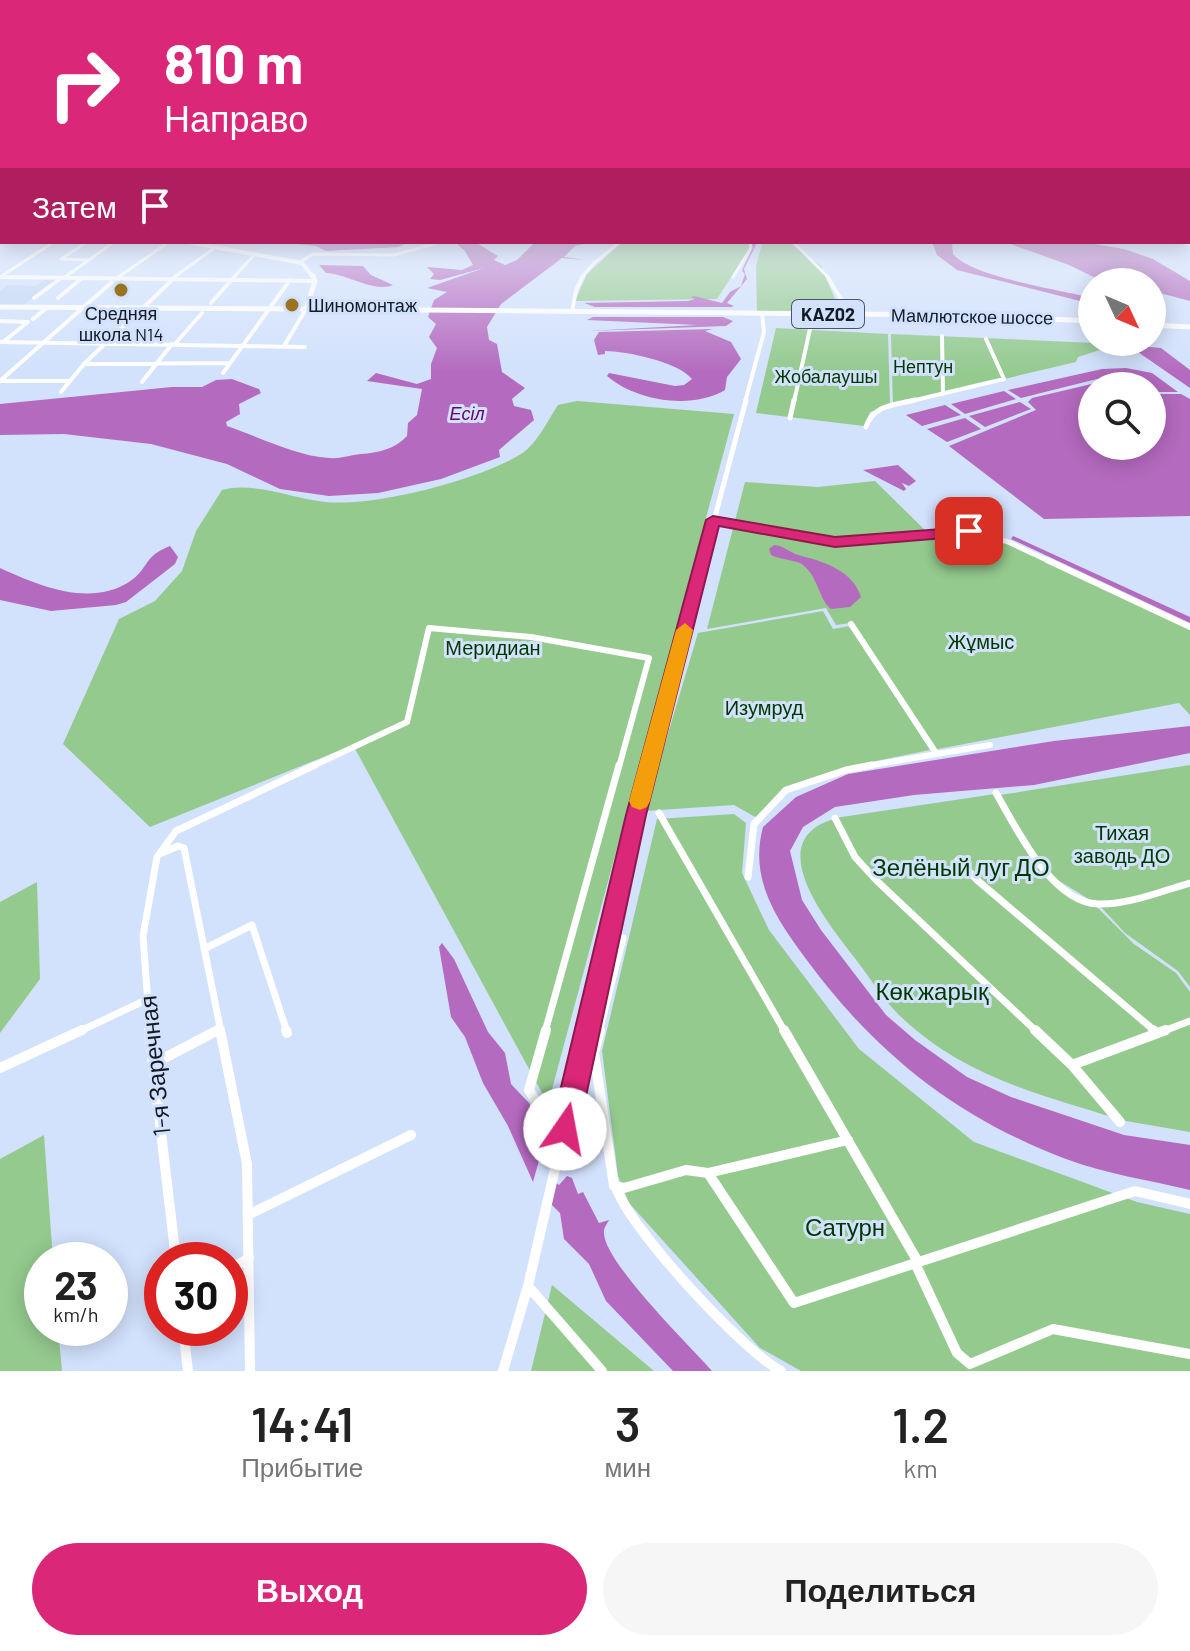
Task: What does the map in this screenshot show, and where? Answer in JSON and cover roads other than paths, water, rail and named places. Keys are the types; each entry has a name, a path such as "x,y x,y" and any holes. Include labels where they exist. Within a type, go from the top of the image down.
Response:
{"highway":[{"path":"204,245 298,261 311,271 315,281 306,309"},
{"name":"Мамлютское шоссе","path":"306,309 850,314 1078,321"},
{"path":"1166,326 1190,327"}],"main road":[{"path":"0,307 306,309"}],"street":[{"path":"0,277 49,245"},
{"path":"82,245 61,259 88,260"},
{"path":"34,298 110,245"},
{"path":"117,278 165,245"},
{"path":"298,261 313,254 394,255 430,245"},
{"path":"572,312 578,281 590,265 616,245"},
{"path":"733,277 750,245"},
{"path":"796,245 827,273 850,314"},
{"path":"143,308 213,249"},
{"path":"211,303 253,256"},
{"path":"0,277 315,281"},
{"path":"58,298 82,278"},
{"path":"223,373 290,280"},
{"path":"0,381 112,282"},
{"path":"1,342 48,307"},
{"path":"284,346 306,309"},
{"path":"61,392 84,364 137,313"},
{"path":"142,382 202,313"},
{"path":"503,1371 528,1286 636,815 764,332 762,313"},
{"path":"0,321 30,320"},
{"path":"790,418 810,329"},
{"path":"942,336 943,394"},
{"path":"866,427 868,418 879,409 1004,379 986,339"},
{"path":"1,342 305,347"},
{"path":"84,364 230,363"},
{"path":"0,381 68,381"},
{"path":"713,520 835,542 969,531 986,539 1006,541 1190,627"},
{"path":"851,624 936,753"},
{"path":"162,853 176,831 407,722 429,628 531,637 649,658 529,1090 549,1123 565,1129"},
{"path":"748,877 754,824 786,790 846,770 990,745"},
{"path":"996,793 1046,875 1078,898 1096,905 1190,883"},
{"path":"659,813 917,1263 957,1353 970,1364 1053,1329 1190,1354"},
{"path":"835,818 855,857 876,880 1072,1065 1120,1122"},
{"path":"162,853 178,846 184,848 247,1164 250,1371"},
{"name":"1-я Заречная","path":"162,853 157,856 143,932 146,1000 174,1242"},
{"path":"958,860 977,880 1157,1033"},
{"path":"204,949 252,925 287,1033"},
{"path":"623,938 594,1053 616,1196 647,1237 762,1361 781,1371"},
{"path":"0,1068 146,1000"},
{"path":"1072,1065 1190,1021"},
{"path":"153,1064 220,1029"},
{"path":"248,1215 411,1135"},
{"path":"616,1187 624,1188 686,1170 708,1173 848,1140"},
{"path":"708,1173 794,1303 1135,1191 1190,1204"},
{"path":"528,1286 602,1371"},
{"path":"185,1346 188,1371"}],"water":[{"path":"307,245 403,245 326,251"},
{"name":"Есіл","path":"458,245 480,245 498,256 494,260 505,265 517,260 532,245 579,245 564,257 586,260 562,258 501,304 487,327 489,340 497,344 502,372 525,388 512,399 514,406 531,410 534,420 499,450 500,457 441,479 378,493 329,496 280,489 227,464 151,444 64,434 0,435 0,404 172,387 202,387 216,380 232,379 259,389 261,393 239,404 240,414 226,422 227,426 316,457 337,458 392,447 407,436 408,423 417,415 422,389 367,381 376,373 417,384 431,379 431,364 437,348 429,337 436,324 428,317 434,300 447,292 427,288 484,268 440,280 430,279 434,274 427,267 462,270 473,265"},
{"path":"756,245 744,269 747,279 727,303 734,306 595,307 584,303 688,301 695,299 691,297 694,296 722,303 730,292 741,286 745,274 742,271 752,246"},
{"path":"933,245 952,245 953,254 979,270 1078,295 1078,300 957,270 937,255"},
{"path":"1013,245 1100,245 1124,249 1153,259 1190,281 1190,301 1166,295 1166,268 1078,269"},
{"path":"319,265 363,266 371,275 393,285 369,285 326,273"},
{"path":"593,317 723,317 733,321 726,326 588,331 698,325 587,320"},
{"path":"713,329 705,331 731,342 741,359 727,377 725,390 696,400 648,397 619,385 607,376 609,373 675,386 684,385 692,379 676,367 638,355 605,351 605,354 598,355 594,340 599,332"},
{"path":"1166,352 1190,370 1190,388 1144,356 1166,356"},
{"path":"1126,368 1147,372 1089,372"},
{"path":"1078,374 1078,384 1021,398 1008,390"},
{"path":"1166,383 1178,392 1166,392"},
{"path":"1078,387 1078,460 1166,460 1166,394 1181,394 1190,399 1190,516 1044,519 949,446 1036,410 1028,402 1032,398"},
{"path":"1004,391 1016,399 965,414 951,404"},
{"path":"1020,402 1031,409 985,427 969,416"},
{"path":"945,405 961,415 922,426 906,415"},
{"path":"965,418 981,429 947,442 927,429"},
{"path":"898,465 916,481 909,486 902,483 906,489 904,491 863,470"},
{"path":"1013,536 1190,617 1190,623 1011,539"},
{"path":"774,545 836,568 851,580 861,597 850,607 831,609 803,565 771,555 769,549"},
{"path":"170,546 178,557 175,564 126,602 51,611 0,600 0,568 48,587 98,593 129,582 150,558"},
{"path":"1190,726 1190,753 1034,785 914,795 835,807 803,827 790,851 802,900 821,930 886,1015 915,1040 967,1077 1011,1097 1124,1135 1190,1145 1190,1190 1112,1173 1066,1159 989,1124 921,1079 860,1024 785,929 768,898 760,864 760,846 763,827 796,797 848,774 1054,741"},
{"path":"442,943 454,959 488,1032 505,1053 511,1084 529,1103 539,1132 545,1139 533,1182 508,1126 483,1083 465,1037 451,1017 439,947"},
{"path":"567,1176 572,1178 578,1194 583,1192 599,1223 609,1220 604,1232 607,1245 617,1262 712,1371 673,1371 606,1301 589,1264 564,1239 560,1213 550,1203 555,1182 559,1185"}],"place":[{"name":"Средняя школа N14","path":"121,290"},
{"name":"Шиномонтаж","path":"292,305"}],"park label":[{"name":"Нептун","path":"923,366"},
{"name":"Жобалаушы","path":"826,376"},
{"name":"Жұмыс","path":"981,641"},
{"name":"Меридиан","path":"493,647"},
{"name":"Изумруд","path":"764,707"},
{"name":"Тихая заводь ДО","path":"1122,844"},
{"name":"Зелёный луг ДО","path":"961,866"},
{"name":"Көк жарық","path":"932,990"},
{"name":"Сатурн","path":"845,1226"}]}
